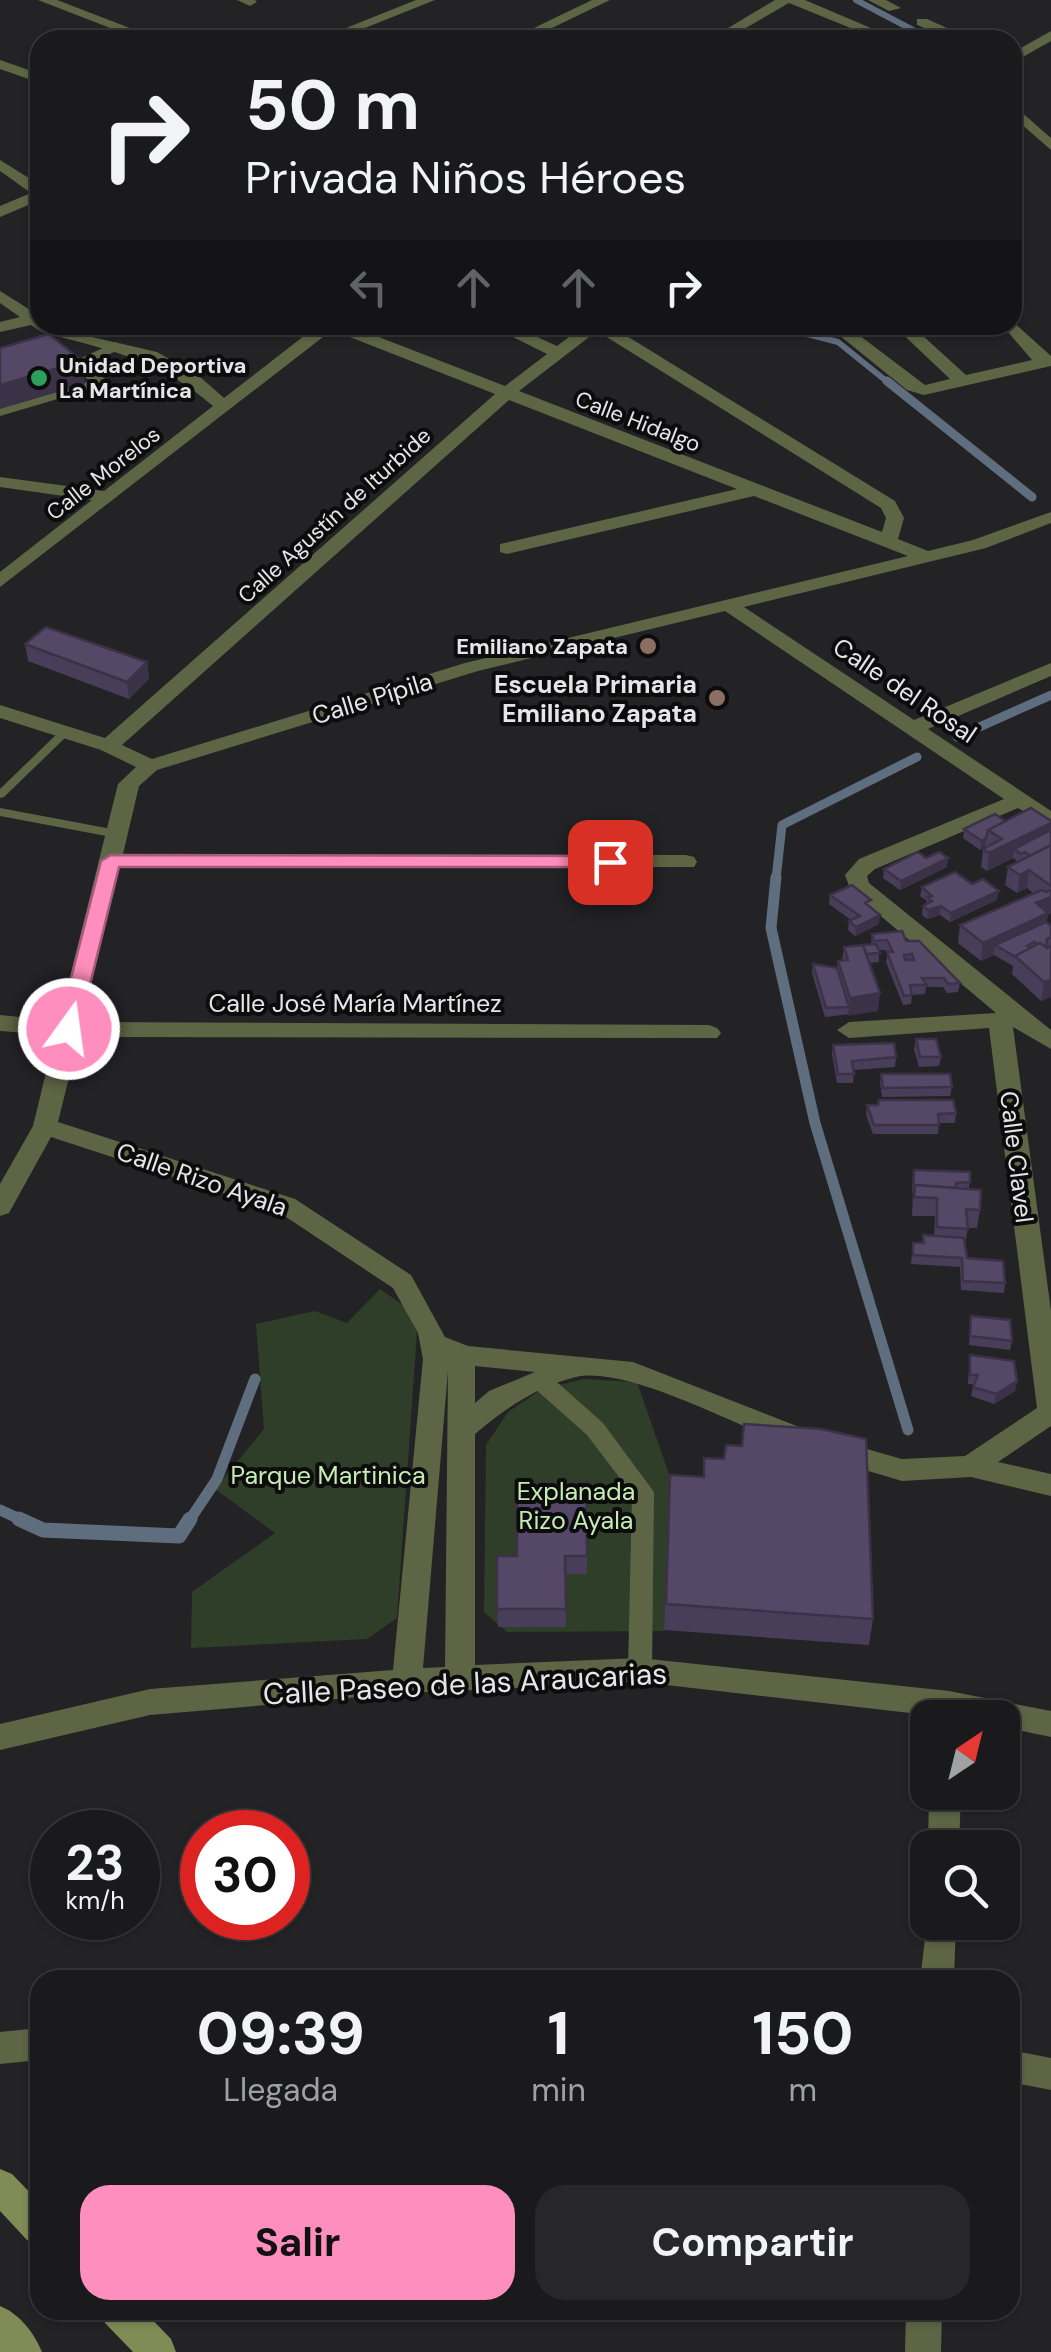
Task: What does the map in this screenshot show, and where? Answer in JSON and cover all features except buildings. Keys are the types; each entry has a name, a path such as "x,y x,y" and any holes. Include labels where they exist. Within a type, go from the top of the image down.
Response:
{"main road":[{"path":"0,2186 30,2218"},
{"path":"128,2320 158,2352"},
{"path":"0,2324 24,2352"}],"street":[{"path":"45,0 127,30"},
{"path":"349,30 428,0"},
{"path":"538,30 602,0"},
{"path":"733,30 786,0"},
{"path":"794,0 868,30"},
{"path":"875,0 894,8"},
{"path":"922,22 942,30"},
{"path":"1022,54 1051,36"},
{"path":"0,64 30,74"},
{"path":"1022,122 1051,117"},
{"path":"1022,124 1051,146"},
{"path":"0,164 30,186"},
{"path":"0,212 30,198"},
{"path":"0,296 30,320"},
{"path":"0,327 30,320"},
{"path":"72,335 151,356 193,380 224,407"},
{"name":"Calle Morelos","path":"0,581 317,335"},
{"name":"Calle Hidalgo","path":"356,335 928,557"},
{"path":"519,335 559,353"},
{"name":"Calle Agustín de Iturbide","path":"108,746 506,393 583,335"},
{"path":"613,335 888,504 895,518 888,542"},
{"path":"849,335 913,386 935,390 1047,362"},
{"path":"911,335 964,383"},
{"path":"1020,335 1047,362"},
{"path":"0,412 100,382 75,364 116,346"},
{"path":"0,482 109,497"},
{"path":"506,548 755,490"},
{"name":"Calle Pípila","path":"150,766 472,667 980,544 1051,517"},
{"name":"Calle del Rosal","path":"729,605 1051,820"},
{"path":"912,728 1051,669"},
{"path":"0,711 108,746 150,766 129,784 45,1126 1,1203"},
{"path":"1020,800 868,864 856,875 858,886 1009,1020 1051,1041"},
{"path":"111,861 686,862"},
{"path":"849,1030 1009,1020"},
{"name":"Calle Clavel","path":"1009,1020 1051,1412"},
{"name":"Calle José María Martínez","path":"0,1023 69,1029 709,1034"},
{"name":"Calle Rizo Ayala","path":"45,1126 286,1205 402,1282 443,1349 464,1428 460,1680"},
{"path":"408,1682 443,1349 633,1372 832,1450 902,1470 971,1466 1051,1485"},
{"path":"464,1428 499,1398 580,1365"},
{"path":"542,1381 595,1429 644,1492 640,1670"},
{"path":"971,1466 1051,1412"},
{"name":"Calle Paseo de las Araucarias","path":"0,1736 150,1702 408,1682 640,1670 910,1705"},
{"name":"Calle Paseo de las Araucarias","path":"1020,1720 1051,1724"},
{"path":"938,1970 939,1940"},
{"path":"0,2048 30,2045"},
{"path":"1020,2068 1051,2074"},
{"path":"923,2352 924,2320"}],"lane":[{"path":"0,794 65,732"},
{"path":"0,812 117,834"}],"green space":[{"name":"Parque Martinica","path":"380,1289 406,1307 417,1332 397,1618 367,1639 191,1648 192,1592 275,1533 215,1489 264,1429 256,1324 315,1311 347,1323"},
{"name":"Explanada Rizo Ayala","path":"584,1379 637,1382 669,1474 664,1631 507,1632 484,1612 486,1445 508,1412 542,1389"}],"waterway":[{"path":"856,0 913,30"},
{"path":"811,335 838,342 890,384"},
{"path":"887,381 1032,497"},
{"path":"957,737 1051,695"},
{"path":"776,879 782,825 917,757"},
{"path":"776,877 771,928 815,1123 908,1430"},
{"path":"189,1521 217,1479 255,1379"},
{"path":"0,1510 24,1521"},
{"path":"19,1519 43,1530 179,1536 190,1519"}],"place":[{"name":"Unidad Deportiva La Martínica","path":"39,378"},
{"name":"Emiliano Zapata","path":"648,646"},
{"name":"Escuela Primaria Emiliano Zapata","path":"717,698"}],"route":[{"path":"69,1029 111,861 610,862"}]}
